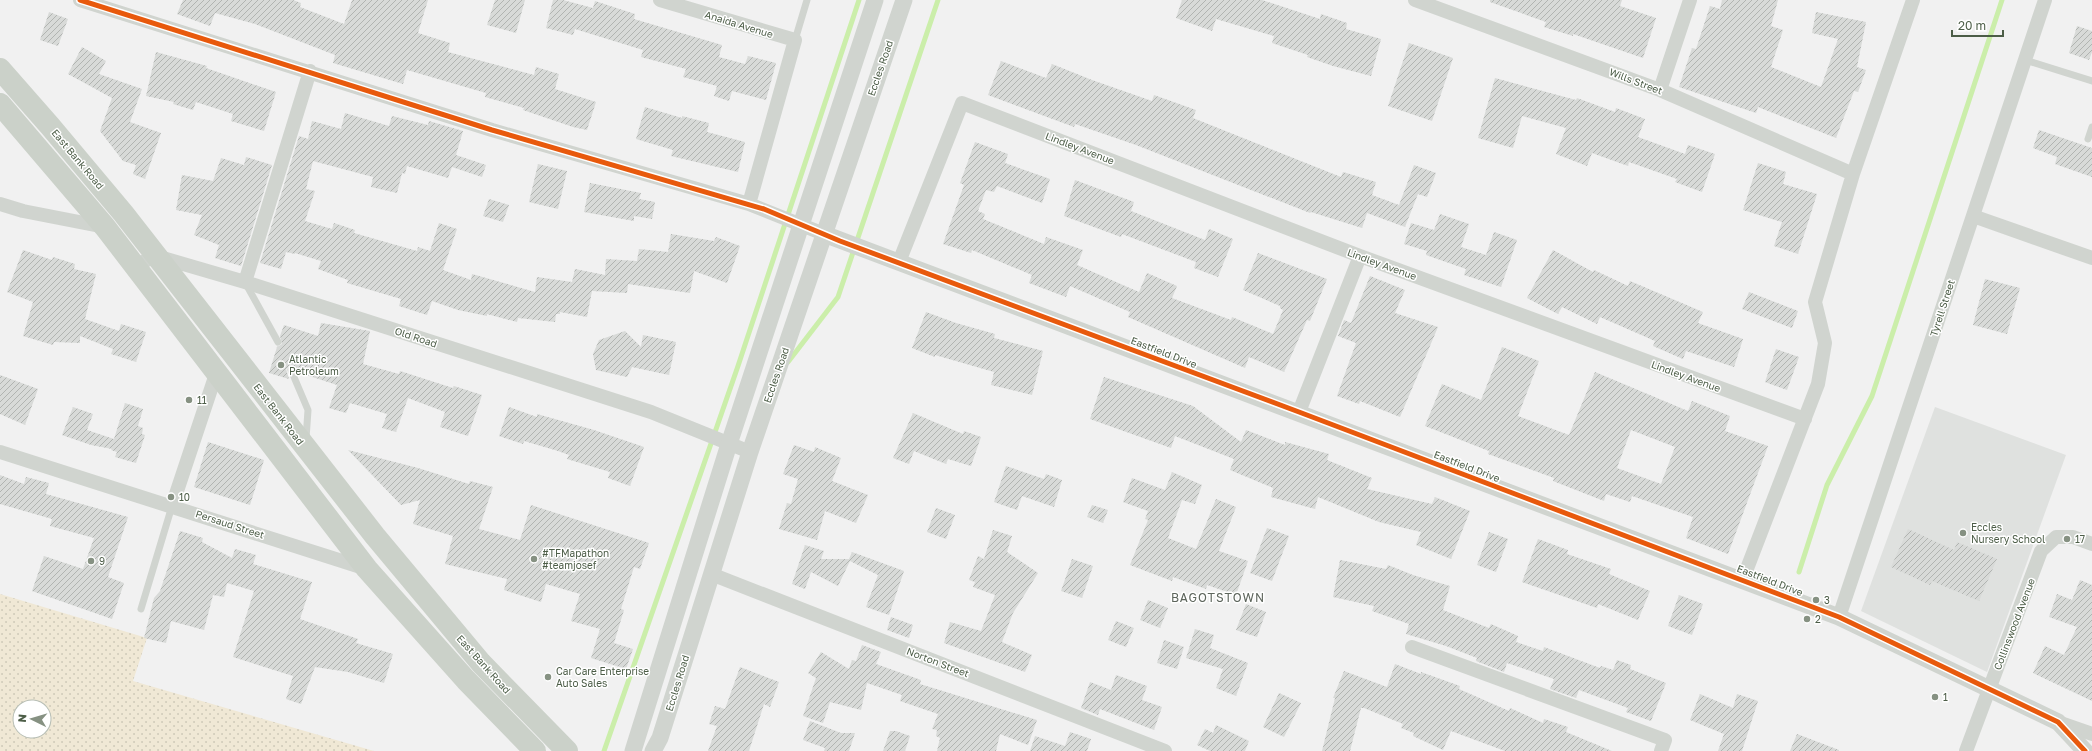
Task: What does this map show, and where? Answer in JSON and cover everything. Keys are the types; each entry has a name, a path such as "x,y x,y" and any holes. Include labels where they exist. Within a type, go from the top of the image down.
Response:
{"main road":[{"name":"East Bank Road","path":"0,69 123,213 374,536 481,663 566,750"},
{"path":"0,104 105,227 216,374 367,569 466,680 535,751"}],"street":[{"path":"80,0 310,71 492,130 749,204 824,234"},
{"name":"Anaida Avenue","path":"660,0 795,40"},
{"name":"Eccles Road","path":"634,751 724,442 796,223 875,0"},
{"name":"Eccles Road","path":"654,751 660,738 750,452 904,0"},
{"name":"Wills Street","path":"1415,0 1660,90 1852,174"},
{"path":"1660,90 1690,0"},
{"path":"1743,579 1818,384 1825,344 1816,302 1852,174 1913,0"},
{"name":"Tyrell Street","path":"1839,617 2045,0"},
{"path":"749,204 795,40"},
{"path":"245,282 310,71"},
{"name":"Lindley Avenue","path":"899,262 962,103 1360,256 1805,420"},
{"path":"0,204 23,211 105,227 123,213"},
{"path":"1973,216 2092,258"},
{"name":"Eastfield Drive","path":"824,234 1743,579 1839,617 1990,687 2058,722 2085,751"},
{"path":"134,266 156,256"},
{"name":"Old Road","path":"156,256 245,282 651,412 697,432 750,452"},
{"path":"1299,412 1360,256"},
{"path":"172,506 216,374"},
{"name":"Persaud Street","path":"0,452 367,569"},
{"name":"Collinswood Avenue","path":"1966,751 2041,551 2056,537 2073,537 2092,544"},
{"name":"Norton Street","path":"711,574 1165,751"},
{"path":"1412,647 1665,740 1661,751"},
{"path":"2058,722 2092,734"}],"lane":[{"path":"795,40 807,0"},
{"path":"2025,60 2092,81"},
{"path":"2088,139 2092,127"},
{"path":"245,282 278,342"},
{"path":"291,370 308,410 306,449"},
{"path":"141,609 172,506"}],"shaded area":[{"name":"Eccles Nursery School","path":"1935,407 2066,455 1987,672 1861,611"},
{"path":"0,594 147,638 133,681 374,751 0,751"}],"building":[{"path":"183,0 293,0 301,3 300,7 344,24 352,0 428,0 418,33 450,43 448,52 534,75 536,67 559,74 555,89 596,102 587,130 573,127 523,110 524,108 485,97 486,93 407,70 403,84 333,63 335,55 255,24 215,13 210,26 177,14"},
{"path":"495,0 525,0 516,33 487,25"},
{"path":"553,0 563,0 593,8 595,1 635,14 634,19 722,45 719,57 745,64 748,56 776,63 766,100 732,91 729,101 714,96 717,86 683,77 686,69 641,57 643,50 575,29 573,35 546,28"},
{"path":"1182,0 1262,0 1320,19 1321,14 1347,23 1346,29 1381,39 1371,76 1333,66 1307,57 1308,55 1272,43 1274,36 1216,19 1212,31 1176,18"},
{"path":"1490,0 1622,0 1620,6 1656,18 1643,58 1573,34 1573,36 1544,27 1546,22 1490,2"},
{"path":"1722,0 1778,0 1771,26 1783,30 1771,67 1821,87 1838,39 1812,33 1816,12 1866,22 1857,67 1866,70 1858,92 1854,91 1836,138 1758,107 1756,113 1679,87 1692,48 1696,49 1710,6 1720,9"},
{"path":"49,12 68,19 58,46 40,40"},
{"path":"2077,26 2092,31 2092,52 2089,60 2069,53"},
{"path":"1409,43 1453,58 1432,121 1388,106"},
{"path":"82,47 106,61 99,74 142,89 130,122 161,133 145,179 133,174 136,165 123,161 100,131 112,98 68,74"},
{"path":"156,52 207,66 206,68 276,92 264,131 231,121 233,114 196,102 193,110 173,104 174,102 146,96"},
{"path":"1001,61 1046,78 1052,64 1152,101 1154,95 1196,110 1193,118 1233,134 1341,177 1343,172 1376,182 1372,195 1399,205 1414,165 1436,173 1427,197 1418,194 1405,227 1367,213 1362,228 1311,212 1310,213 1136,145 1075,124 1074,127 988,95"},
{"path":"1495,78 1576,100 1577,98 1615,112 1616,108 1645,119 1638,137 1685,154 1688,145 1715,154 1702,192 1675,182 1677,179 1629,162 1628,166 1592,153 1587,166 1556,154 1566,128 1522,116 1513,148 1478,138"},
{"path":"645,107 682,118 682,116 709,123 707,132 745,142 738,172 671,156 673,150 636,139"},
{"path":"345,113 389,126 392,116 428,125 429,121 463,131 456,155 486,165 482,177 452,167 448,178 407,166 405,174 402,173 397,193 371,187 373,177 313,161 306,189 315,191 305,221 332,229 334,223 355,230 354,233 417,251 418,247 430,251 439,223 457,229 443,270 471,280 472,274 535,292 537,277 572,282 575,269 605,275 606,259 637,261 639,249 668,252 671,234 714,241 716,237 740,246 727,283 694,271 690,293 628,284 627,293 592,291 587,317 560,312 560,314 556,314 555,322 518,318 517,322 487,314 487,316 458,310 432,301 427,315 399,306 401,299 347,283 348,280 318,269 321,261 295,253 286,252 281,269 260,263 299,136 308,139 312,121 341,129"},
{"path":"2039,130 2092,148 2092,177 2055,164 2057,157 2033,148"},
{"path":"975,142 1008,154 1005,163 1050,179 1042,203 997,186 994,192 986,190 978,211 985,214 983,219 1044,244 1046,237 1083,250 1077,265 1139,292 1147,273 1177,286 1172,298 1231,320 1232,317 1273,334 1283,310 1280,306 1243,290 1258,253 1327,279 1310,321 1307,320 1284,372 1249,357 1245,368 1128,317 1130,312 1070,286 1066,297 1029,283 1032,275 972,250 971,253 943,244 964,185 960,183"},
{"path":"246,157 272,165 241,266 215,258 219,245 194,235 202,215 176,210 182,175 213,181 221,158 244,165"},
{"path":"1758,163 1786,172 1783,184 1817,194 1798,254 1774,246 1782,222 1743,210"},
{"path":"538,164 567,171 558,209 529,202"},
{"path":"1075,180 1134,202 1131,211 1205,240 1209,229 1233,239 1218,277 1194,268 1196,262 1122,234 1121,237 1064,216"},
{"path":"590,183 641,193 639,199 655,202 652,219 634,216 634,221 584,212"},
{"path":"489,199 509,205 503,222 483,216"},
{"path":"1440,214 1469,224 1461,247 1486,255 1494,232 1517,240 1501,287 1464,275 1466,269 1426,255 1427,251 1404,244 1411,223 1434,230"},
{"path":"23,250 52,260 53,257 75,264 74,269 96,274 85,319 119,331 121,324 146,332 136,362 111,354 113,349 80,336 80,343 54,342 53,345 23,336 33,302 7,292"},
{"path":"1553,250 1593,272 1594,270 1628,286 1630,281 1703,312 1698,323 1743,339 1734,367 1686,351 1683,359 1653,346 1655,341 1600,317 1597,324 1562,307 1558,314 1527,298"},
{"path":"1370,276 1405,290 1395,313 1438,327 1400,417 1360,401 1359,404 1337,396 1356,343 1338,336 1344,320 1351,323"},
{"path":"1985,279 2020,288 2007,334 1973,325"},
{"path":"1749,292 1798,311 1792,328 1742,309"},
{"path":"926,312 956,323 995,334 994,338 1043,351 1032,395 991,385 994,372 935,355 935,357 912,348"},
{"path":"321,323 370,331 363,364 399,374 400,371 453,388 454,386 482,395 468,436 440,427 445,412 408,398 396,432 382,428 387,414 350,403 346,413 329,408 337,385 297,372 292,365 286,369 289,379 269,373 277,347 282,344 280,336 284,325 318,336"},
{"path":"625,331 641,347 643,335 676,342 669,375 632,367 627,377 596,370 593,354 599,340"},
{"path":"1502,347 1539,361 1518,416 1569,435 1595,372 1688,411 1692,401 1730,416 1725,431 1768,446 1728,554 1686,538 1693,517 1632,496 1630,502 1606,494 1604,501 1553,481 1554,478 1488,454 1489,451 1425,426 1442,384 1481,400","holes":["1631,430 1675,447 1661,484 1617,468"]},
{"path":"1776,349 1799,357 1787,390 1765,382"},
{"path":"0,375 38,389 25,425 0,414"},
{"path":"1104,377 1193,406 1241,442 1246,430 1285,445 1285,442 1329,454 1327,460 1372,478 1367,489 1432,504 1435,497 1470,511 1451,559 1416,545 1421,532 1379,522 1318,497 1315,509 1271,497 1273,488 1230,470 1234,459 1175,436 1171,448 1090,419"},
{"path":"125,403 143,409 138,426 143,428 142,434 145,435 136,463 115,457 117,452 111,450 112,449 91,445 62,435 73,407 93,414 87,430 114,439"},
{"path":"509,407 537,417 537,414 594,430 644,447 630,486 608,478 610,472 567,459 569,455 524,441 523,444 499,436"},
{"path":"913,413 963,434 964,431 981,437 971,466 948,459 946,464 914,451 909,464 893,458"},
{"path":"208,442 264,460 250,505 194,487"},
{"path":"794,445 814,452 815,447 841,458 832,481 868,495 856,523 825,511 817,540 779,529 787,503 791,504 798,479 783,474"},
{"path":"348,450 418,468 469,484 470,481 493,487 479,529 520,540 531,505 649,543 640,569 634,567 621,609 624,610 614,643 633,649 626,669 591,658 600,629 571,621 580,594 546,584 541,602 504,590 507,579 445,564 453,536 413,524 420,500 401,505"},
{"path":"1006,466 1044,479 1046,474 1062,480 1054,507 1022,496 1017,510 994,502"},
{"path":"1172,472 1202,485 1195,504 1182,500 1168,538 1196,549 1216,499 1236,507 1219,551 1248,561 1236,595 1207,585 1206,589 1173,577 1172,581 1130,565 1148,520 1145,519 1148,511 1123,502 1132,478 1165,490"},
{"path":"0,475 24,484 26,477 49,483 46,494 128,517 108,577 124,583 112,619 32,591 44,556 83,569 94,538 50,526 52,519 0,504"},
{"path":"1092,505 1108,510 1103,523 1087,517"},
{"path":"936,508 955,515 946,539 927,532"},
{"path":"1267,528 1289,536 1272,581 1250,573"},
{"path":"1908,529 1954,550 1957,542 1997,559 1979,601 1932,581 1930,585 1891,567"},
{"path":"993,530 1012,536 1007,552 1038,573 1013,613 1002,642 1032,655 1025,672 944,643 950,622 981,631 995,595 973,587 975,582 969,580 978,556 984,559"},
{"path":"180,531 203,538 202,542 232,558 235,549 256,555 253,564 312,582 300,619 358,639 356,643 393,654 384,683 348,672 315,667 301,704 286,699 293,676 233,657 254,591 227,583 224,597 213,595 204,630 171,621 166,643 144,638 154,598 160,591"},
{"path":"1489,532 1508,539 1496,572 1477,565"},
{"path":"1538,539 1568,550 1567,554 1611,569 1609,574 1650,591 1638,620 1598,604 1597,608 1522,582"},
{"path":"805,545 824,551 821,559 849,559 852,552 904,571 889,615 866,607 878,575 850,561 838,586 811,572 805,589 792,584"},
{"path":"1072,559 1093,566 1082,598 1061,591"},
{"path":"1340,560 1386,569 1388,565 1413,575 1450,586 1443,610 1489,628 1491,624 1518,636 1516,642 1543,651 1544,647 1600,668 1601,666 1613,670 1617,660 1631,665 1630,669 1666,683 1651,721 1626,712 1628,708 1579,690 1576,698 1550,689 1554,679 1507,663 1504,672 1476,661 1477,658 1446,646 1406,634 1409,624 1372,611 1374,606 1333,597"},
{"path":"2080,580 2092,585 2092,701 2033,673 2045,646 2064,655 2077,627 2049,617 2057,594 2072,600"},
{"path":"1679,595 1703,604 1692,635 1668,626"},
{"path":"1148,600 1168,608 1160,628 1140,620"},
{"path":"1246,604 1266,612 1257,637 1236,630"},
{"path":"891,617 913,625 909,638 887,630"},
{"path":"1116,621 1134,628 1126,647 1108,640"},
{"path":"1195,629 1214,635 1210,648 1248,663 1236,696 1216,688 1223,669 1186,658"},
{"path":"1164,640 1184,647 1177,669 1157,663"},
{"path":"862,645 881,652 876,664 921,680 920,684 1037,720 1028,745 1000,734 996,751 937,751 940,738 936,736 937,730 932,729 938,714 900,701 902,695 867,683 861,710 830,702 823,723 803,716 816,678 808,673 821,652 849,669 852,660 856,661"},
{"path":"1395,664 1460,686 1459,689 1509,711 1510,708 1543,723 1544,719 1568,727 1566,732 1612,751 1505,751 1451,731 1443,750 1413,736 1414,733 1401,728 1403,724 1361,708 1350,751 1322,751 1335,698 1333,698 1344,671 1387,687"},
{"path":"740,667 779,682 770,707 764,704 749,751 708,751 717,726 709,724 715,706 725,709"},
{"path":"1116,675 1147,686 1142,700 1162,707 1154,730 1100,709 1098,715 1081,708 1090,682 1111,690"},
{"path":"1279,693 1301,703 1284,737 1263,727"},
{"path":"1700,694 1733,708 1737,694 1758,701 1742,751 1718,751 1724,734 1690,720"},
{"path":"810,721 841,733 855,733 849,751 824,751 825,748 803,740"},
{"path":"1216,725 1249,741 1245,751 1210,751 1197,745 1205,729 1213,733"},
{"path":"890,731 896,731 910,736 905,751 883,751"},
{"path":"1070,732 1091,739 1087,751 1030,751 1035,736 1065,746"},
{"path":"1797,734 1839,750 1839,751 1790,751"}],"waterway":[{"path":"604,751 738,366 859,0"},
{"path":"788,362 838,297 938,0"},
{"path":"1799,572 1827,485 1872,396 2002,0"}],"cycle path":[{"path":"80,0 492,130 764,209 840,241 1299,412 1839,617 2058,722 2085,751"}],"place":[{"name":"Atlantic Petroleum","path":"281,365"},
{"name":"11","path":"189,400"},
{"name":"10","path":"171,497"},
{"name":"Eccles Nursery School","path":"1963,533"},
{"name":"17","path":"2067,539"},
{"name":"#TFMapathon #teamjosef","path":"534,559"},
{"name":"9","path":"91,561"},
{"name":"3","path":"1816,600"},
{"name":"2","path":"1807,619"},
{"name":"Car Care Enterprise Auto Sales","path":"548,677"},
{"name":"1","path":"1935,697"}],"district":[{"name":"BAGOTSTOWN","path":"1218,597"}]}
